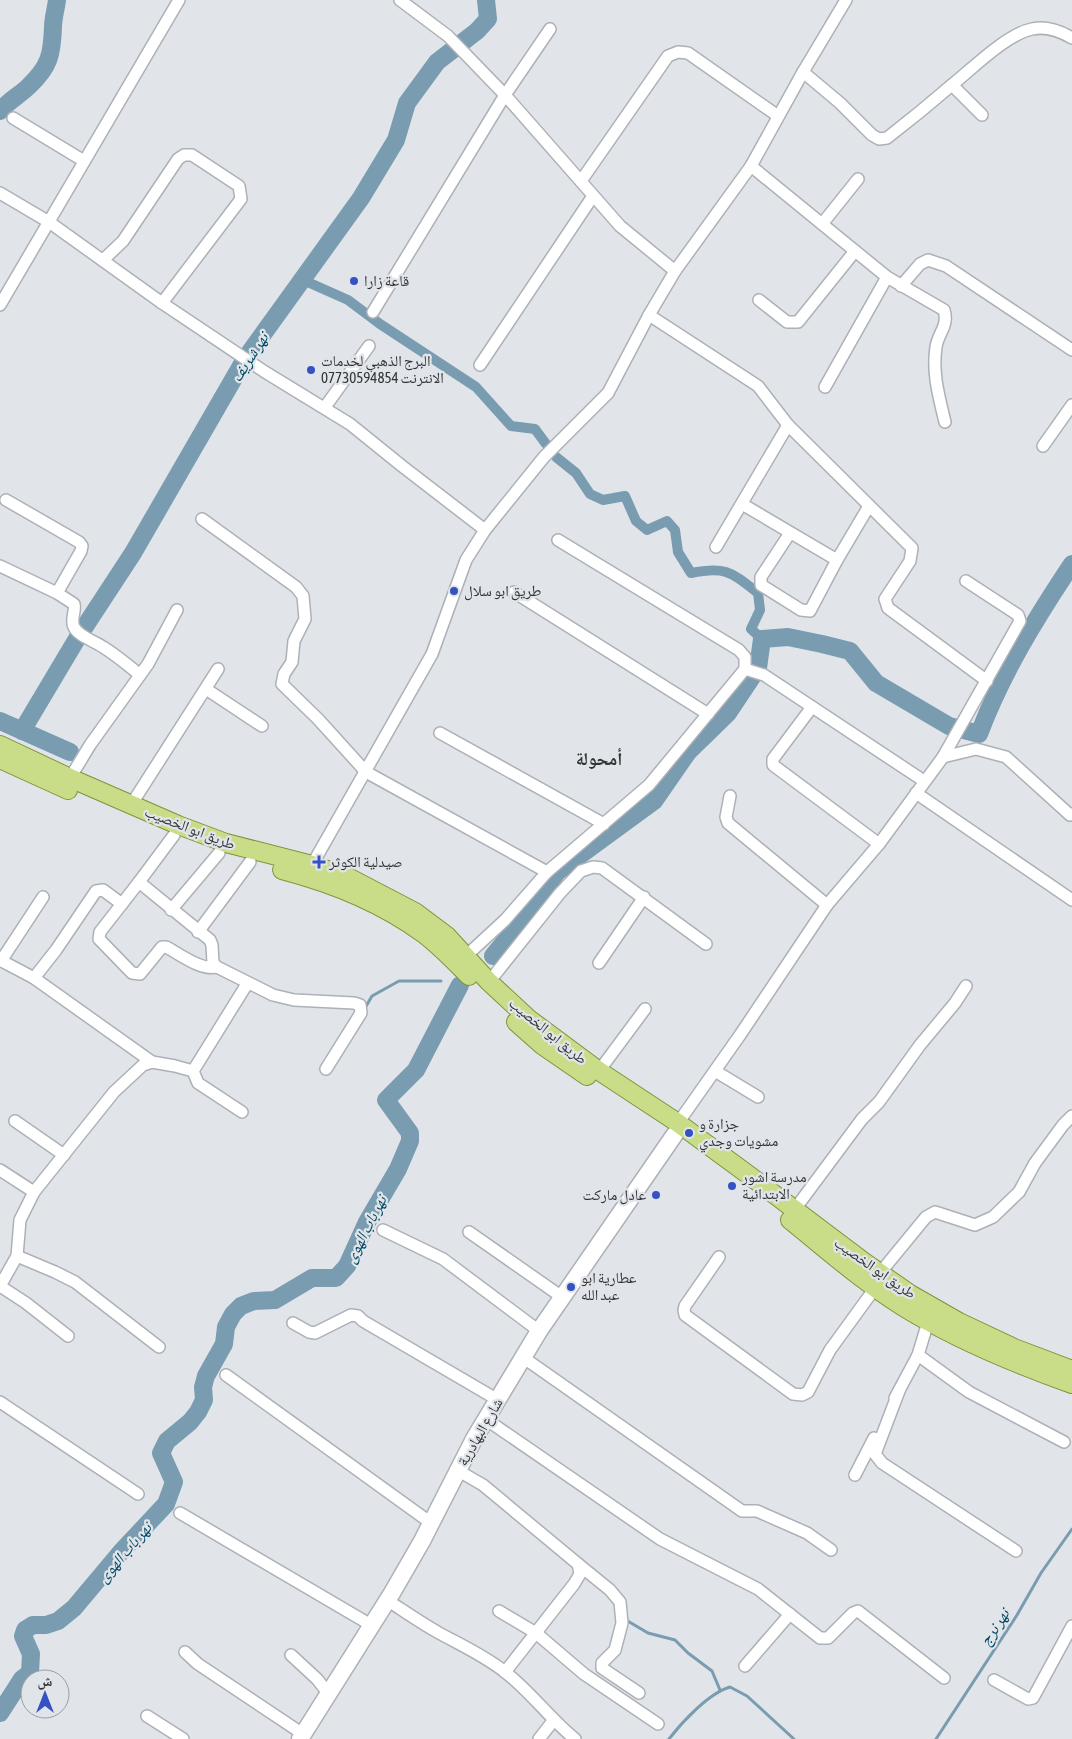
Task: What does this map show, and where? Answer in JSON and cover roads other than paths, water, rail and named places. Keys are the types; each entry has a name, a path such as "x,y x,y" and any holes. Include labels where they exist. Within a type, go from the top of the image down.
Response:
{"main road":[{"name":"طريق ابو الخصيب","path":"0,745 131,805 226,843 312,865 348,877 363,892 424,934 444,951 542,1045 676,1128 796,1209 859,1267"},
{"name":"طريق ابو الخصيب","path":"0,759 219,853 363,892 416,912 447,936 489,982 529,1018 676,1128 787,1217 878,1281 928,1322 991,1352 1072,1384"},
{"name":"شارع البهادرية","path":"301,1737 387,1600 431,1523 457,1470 539,1332 676,1128"},
{"name":"طريق ابو الخصيب","path":"878,1281 910,1294 959,1322 1014,1348 1072,1370"}],"street":[{"path":"0,305 179,0"},
{"path":"400,0 448,36 505,95 620,226 675,271"},
{"path":"312,865 366,772 398,710 432,654 466,560 485,530 544,457 608,393 649,315 675,271 751,166 802,72 846,0"},
{"path":"802,72 840,103 872,135 879,139 887,138 1008,40 1032,29 1045,28 1059,31 1072,38"},
{"path":"373,312 505,95 550,29"},
{"path":"581,181 668,56 678,52 688,53 778,116"},
{"path":"952,86 982,115"},
{"path":"13,118 84,161"},
{"path":"103,260 123,240 178,159 184,155 192,155 239,186 241,199 162,303"},
{"path":"751,166 887,277 944,310 947,318 936,346 935,365 936,384 945,422"},
{"path":"822,224 858,180"},
{"path":"0,194 49,222 214,338 350,424 485,530"},
{"path":"480,365 593,196"},
{"path":"759,300 787,322 798,322 855,251"},
{"path":"901,286 920,264 928,260 937,262 946,266 1072,350"},
{"path":"825,387 887,277"},
{"path":"649,315 758,386 788,425 912,548 910,561 885,599 888,608 986,681"},
{"path":"325,407 368,346"},
{"path":"1043,446 1072,406"},
{"path":"716,547 788,425"},
{"path":"6,500 79,542 82,546 57,593"},
{"path":"742,504 837,560"},
{"path":"790,532 761,577 761,585 800,610 810,611 869,506"},
{"path":"202,519 296,587 303,596 305,619 294,641 292,662 284,674 282,684 318,719 366,772 547,872"},
{"path":"558,540 739,650 745,657 749,669 764,675 924,781"},
{"path":"0,566 57,593 74,604 75,610 72,621 77,632 103,647 140,675"},
{"path":"676,1128 827,905 879,844 946,752 1020,621 1018,615 966,581"},
{"path":"514,592 708,714"},
{"path":"70,778 90,745 148,664 177,610"},
{"path":"131,805 218,669"},
{"path":"466,956 505,920 547,872 649,785 708,714 749,669"},
{"path":"206,689 262,726"},
{"path":"812,707 773,758 773,765 879,844"},
{"path":"440,733 604,824"},
{"path":"946,752 976,749 1006,757 1071,815"},
{"path":"916,793 1072,900"},
{"path":"730,796 726,817 728,823 827,905"},
{"path":"174,835 100,932 99,939 132,973 140,974 162,947 166,947 204,967 217,967"},
{"path":"172,910 219,853"},
{"path":"198,932 250,862"},
{"path":"489,982 560,893 582,872 593,868 602,868 706,944"},
{"path":"138,882 210,940 213,963 217,967 247,984 284,999 354,1003 360,1006 361,1013 326,1069"},
{"path":"34,978 56,950 96,890 103,890 122,904"},
{"path":"43,897 0,960 34,978 152,1062 193,1071"},
{"path":"600,963 644,897"},
{"path":"193,1071 247,984"},
{"path":"796,1209 862,1118 879,1102 966,986"},
{"path":"600,1072 645,1009"},
{"path":"68,1336 26,1303 0,1286 4,1270 17,1256 20,1220 34,1192 114,1092 143,1065 152,1062"},
{"path":"193,1071 198,1083 242,1112"},
{"path":"715,1071 758,1097"},
{"path":"719,1257 685,1306 686,1315 793,1394 802,1395 808,1392 830,1350 926,1217 935,1212 976,1225 993,1217 1019,1192 1035,1164 1063,1125 1072,1116"},
{"path":"15,1121 64,1155"},
{"path":"0,1170 34,1192"},
{"path":"383,1230 443,1259 539,1332"},
{"path":"469,1232 562,1297"},
{"path":"17,1256 75,1282 158,1347"},
{"path":"293,1323 309,1332 315,1333 351,1315 358,1316 363,1321 498,1400"},
{"path":"855,1475 918,1355 928,1322"},
{"path":"918,1355 969,1392 1064,1442"},
{"path":"524,1358 742,1511 757,1511 807,1533 831,1550"},
{"path":"226,1375 431,1523"},
{"path":"899,1391 875,1454 876,1458 1016,1551"},
{"path":"0,1402 138,1494"},
{"path":"486,1420 660,1539 758,1589 820,1638 828,1638 852,1613 858,1611 944,1678"},
{"path":"457,1470 483,1485 610,1590 620,1602 622,1623 614,1650 602,1663 602,1668 639,1693"},
{"path":"180,1513 371,1626"},
{"path":"505,1672 577,1579 580,1574 578,1564"},
{"path":"387,1600 505,1672 542,1706 554,1721 575,1739"},
{"path":"499,1610 536,1633 584,1674 658,1724"},
{"path":"745,1666 790,1614"},
{"path":"994,1680 1028,1699 1033,1698 1072,1626"},
{"path":"185,1652 198,1664 301,1737"},
{"path":"291,1655 317,1679 328,1693"},
{"path":"147,1716 183,1739"},
{"path":"539,1739 554,1721"}],"waterway":[{"path":"0,111 29,86 46,66 51,52 53,20 57,0"},
{"name":"نهر شريف","path":"22,731 78,637 133,553 245,359 361,198 396,140 407,103 437,62 477,31 488,19 486,0"},
{"path":"303,280 348,300 380,324 476,387 511,426 535,429 546,444"},
{"path":"556,457 576,473 590,494 603,500 625,496 636,521 647,530 667,521 675,530 678,552 691,573 712,570 727,573 741,580 758,593 760,610 751,629 762,639"},
{"path":"493,956 525,917 557,872 654,801 688,752 728,713 758,668 762,639 788,637 850,651 876,683 949,726 979,734 998,689 1021,646 1072,564"},
{"path":"0,721 70,752"},
{"path":"365,1008 372,996 399,981 441,981"},
{"name":"نهر باب الهوى","path":"0,1713 22,1679 30,1673 31,1654 23,1636 25,1630 33,1625 46,1625 58,1621 74,1608 121,1552 166,1504 174,1482 161,1453 167,1441 190,1422 198,1412 204,1400 203,1387 206,1376 224,1344 226,1327 233,1314 241,1306 254,1301 275,1300 312,1278 336,1278 347,1266 367,1222 398,1169 410,1141 410,1133 386,1100 416,1070 460,985"},
{"name":"نهر نرج","path":"936,1739 1017,1615 1041,1573 1072,1529"},
{"path":"626,1618 626,1620 648,1633 675,1640 688,1653 712,1671 720,1690"},
{"name":"نهر نرج","path":"669,1739 688,1717 713,1695 730,1687 747,1696 794,1739"}],"place":[{"name":"قاعة زارا","path":"354,281"},
{"name":"البرج الذهبي لخدمات الانترنت 07730594854","path":"311,370"},
{"name":"طريق ابو سلال","path":"454,591"},
{"name":"صيدلية الكوثر","path":"319,862"},
{"name":"جزارة و مشويات وجدي","path":"689,1133"},
{"name":"مدرسة اشور الابتدائية","path":"732,1186"},
{"name":"عادل ماركت","path":"656,1195"},
{"name":"عطارية ابو عبد الله","path":"571,1287"}],"district":[{"name":"أمحولة","path":"599,759"}]}
